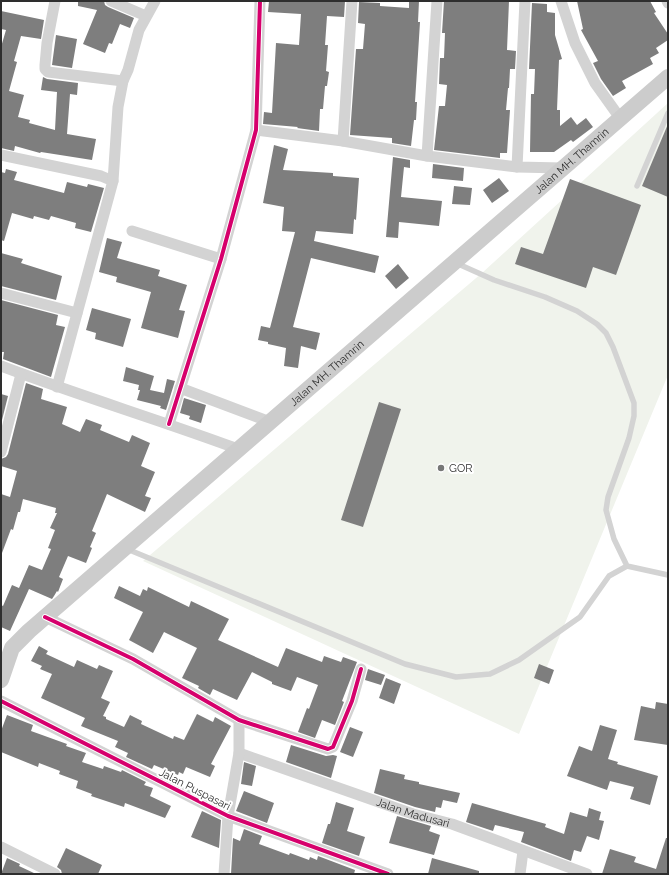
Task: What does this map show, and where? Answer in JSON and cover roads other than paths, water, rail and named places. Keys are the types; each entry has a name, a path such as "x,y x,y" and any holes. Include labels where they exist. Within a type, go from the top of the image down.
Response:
{"main road":[{"name":"Jalan MH. Thamrin","path":"1,680 6,646 45,617 668,77"}],"street":[{"path":"55,1 44,65 46,71 123,81"},
{"path":"111,1 146,16"},
{"path":"57,387 113,181 118,107 123,81 128,70 139,30 155,1"},
{"path":"169,424 221,258 256,130 260,1"},
{"path":"343,141 352,1"},
{"path":"427,156 436,1"},
{"path":"517,167 525,1"},
{"path":"561,1 575,43 595,83 620,118"},
{"path":"256,130 343,141 427,156 517,167 562,168"},
{"path":"1,155 101,176 113,181"},
{"path":"132,231 221,258"},
{"path":"1,293 77,313"},
{"path":"1,366 57,387 169,424 238,449"},
{"path":"1,452 21,374"},
{"path":"180,388 270,422"},
{"path":"45,617 133,659 239,720 328,749 332,749 352,700 361,669"},
{"name":"Jalan Puspasari","path":"1,701 228,816 388,874"},
{"name":"Jalan Puspasari","path":"224,874 228,816 239,752 239,720"},
{"name":"Jalan Madusari","path":"239,752 413,814 452,824 587,874"},
{"path":"1,847 55,874"},
{"path":"520,874 523,851"}],"lane":[{"path":"637,186 668,113"},
{"path":"454,262 494,280 545,297 577,311 597,324 606,333 613,346 634,403 634,416 629,438 608,497 606,510 614,539 627,566"},
{"path":"125,548 405,664 456,677 490,674 519,660 580,617 609,576 627,566 668,575"}],"place":[{"name":"GOR","path":"441,468"}]}
